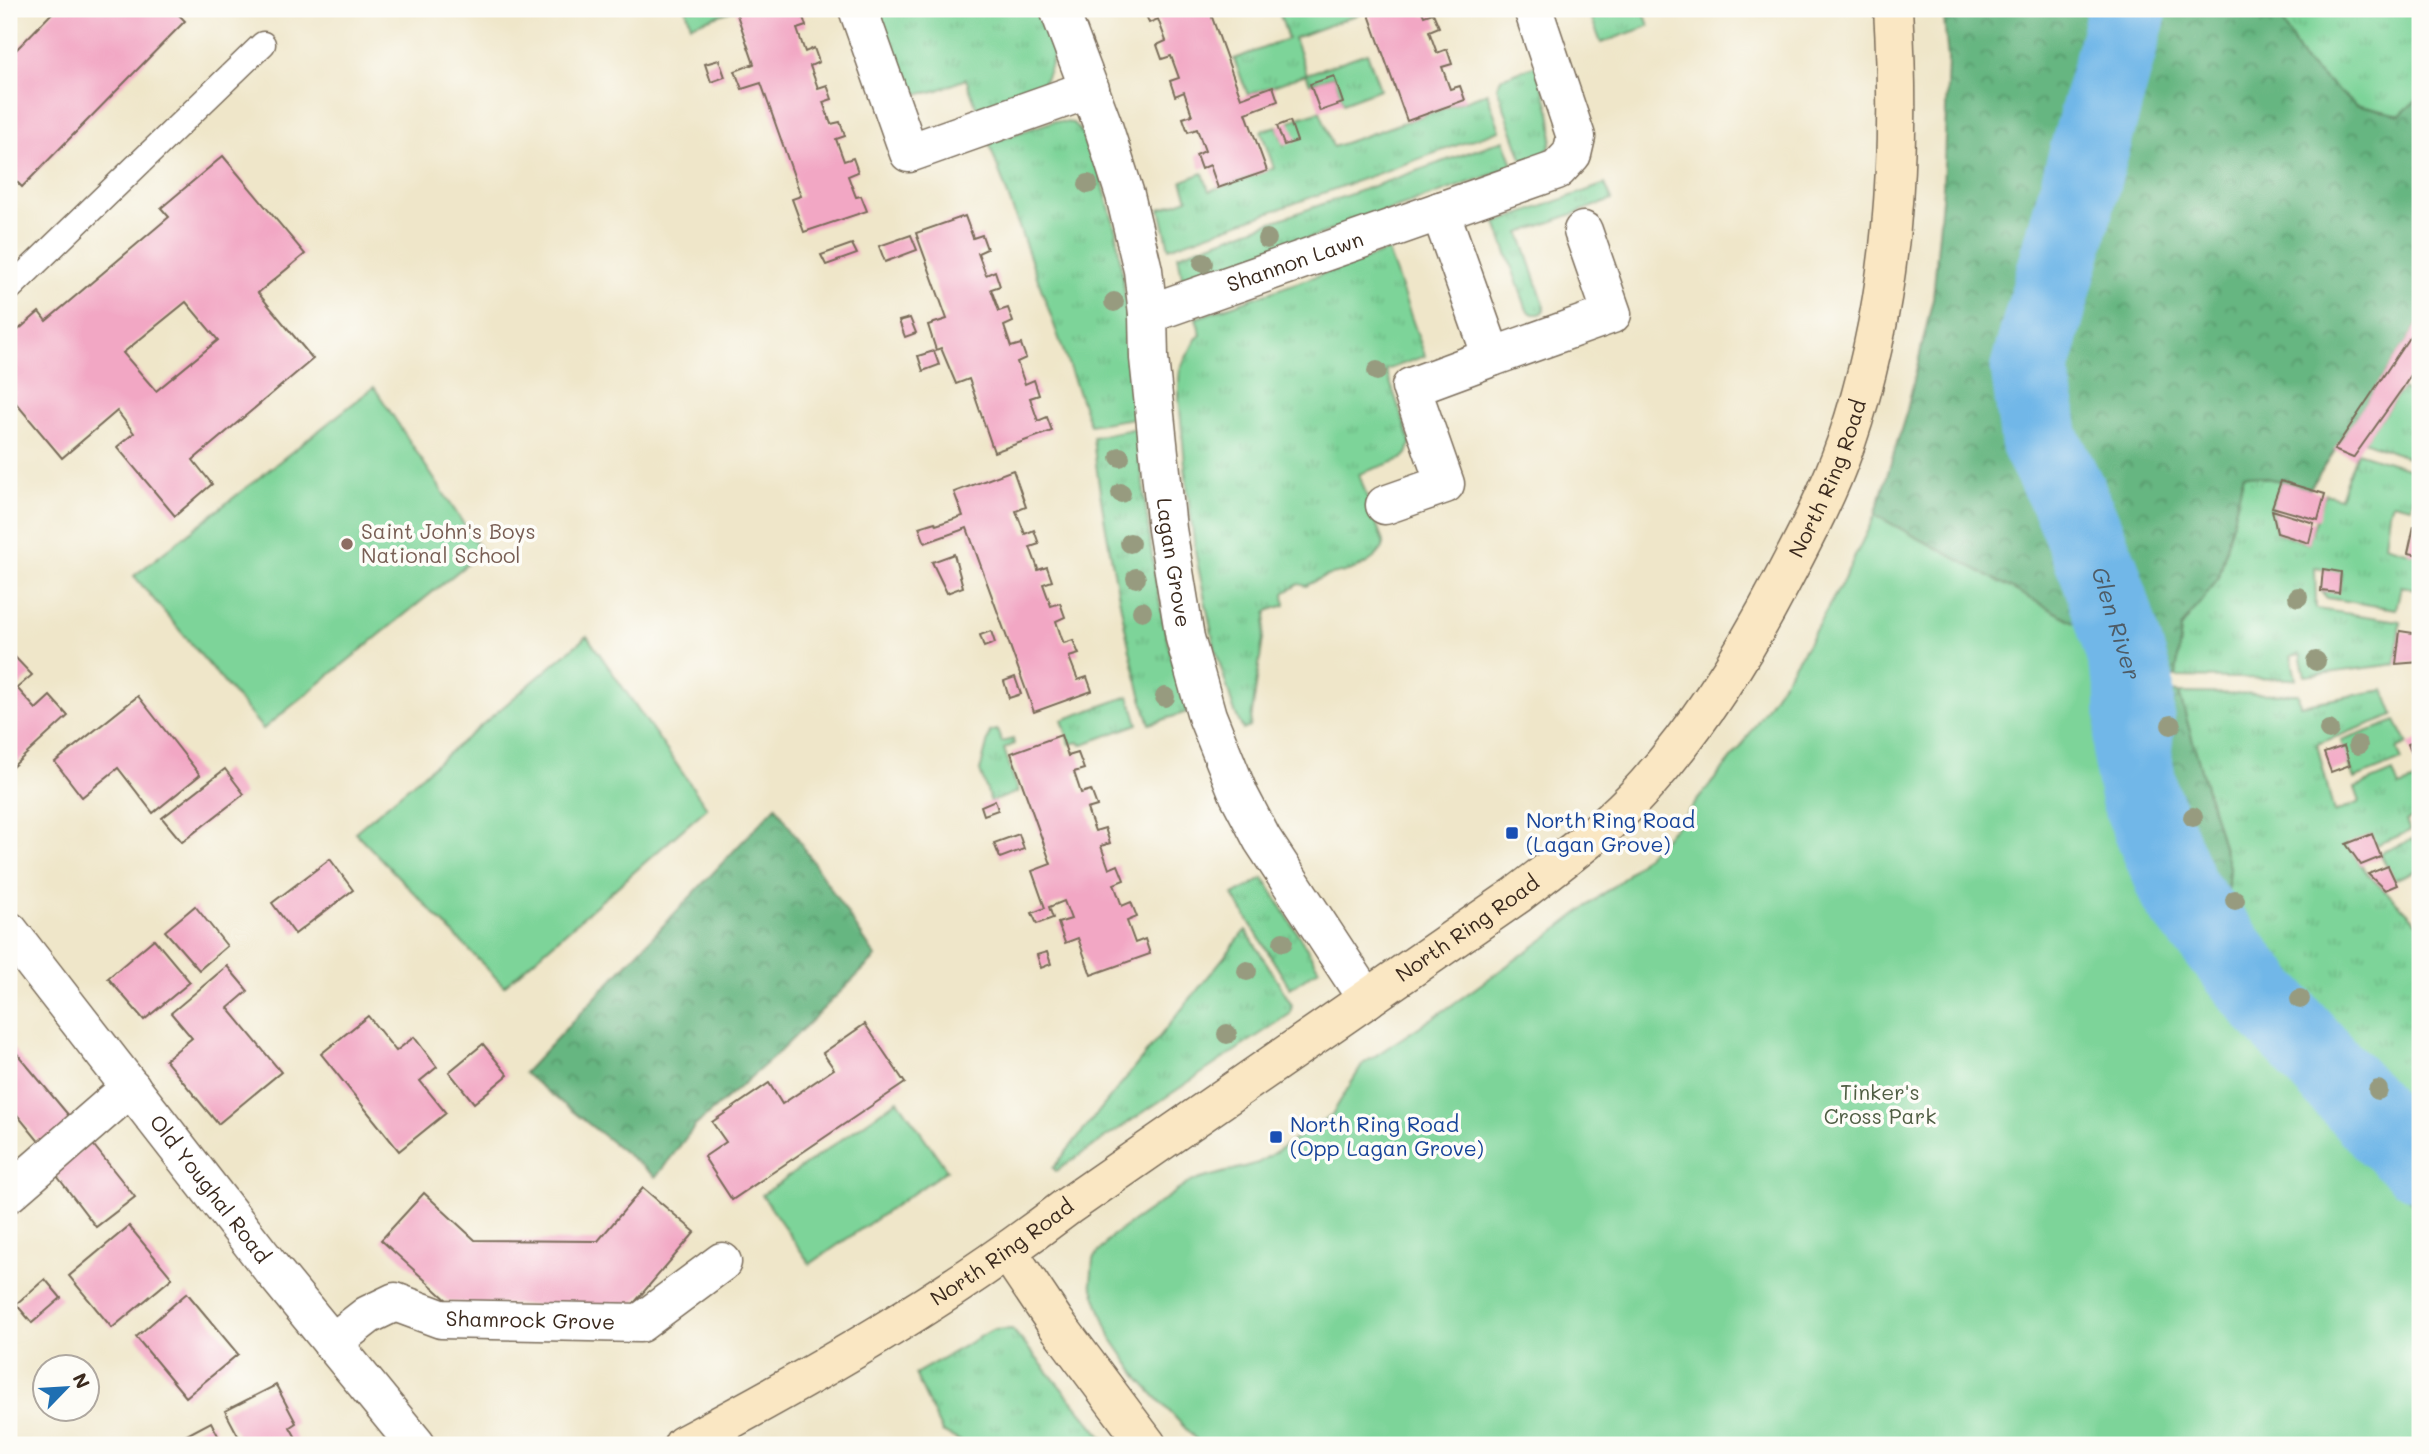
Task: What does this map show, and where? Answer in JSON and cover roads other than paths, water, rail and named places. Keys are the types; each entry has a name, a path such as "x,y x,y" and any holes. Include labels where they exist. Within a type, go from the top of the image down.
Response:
{"main road":[{"name":"North Ring Road","path":"683,1445 870,1341 1008,1252 1068,1206 1527,887 1588,840 1645,786 1706,707 1769,607 1816,516 1846,445 1870,356 1892,237 1896,141 1893,9"},
{"path":"1008,1252 1063,1332 1147,1445"}],"street":[{"path":"858,9 909,153 1090,89"},
{"name":"Lagan Grove","path":"1059,9 1090,89 1125,195 1143,270 1149,358 1167,529 1185,638 1208,716 1239,794 1262,839 1367,999"},
{"name":"Shannon Lawn","path":"1148,314 1557,170 1572,154 1576,137 1533,9"},
{"path":"1440,211 1492,357"},
{"path":"1385,505 1445,484 1411,387 1612,314 1583,231"},
{"name":"Old Youghal Road","path":"9,931 271,1268 416,1445"},
{"path":"9,1193 131,1087"},
{"name":"Shamrock Grove","path":"332,1343 368,1315 394,1302 440,1319 640,1323 722,1262"}],"lane":[{"path":"9,289 263,44"}],"waterway":[{"name":"Glen River","path":"2128,9 2030,368 2040,441 2068,496 2101,575 2134,682 2132,757 2140,797 2181,894 2266,1001 2383,1129 2420,1162"}],"place":[{"name":"Saint John's Boys National School","path":"347,544"},
{"name":"North Ring Road (Lagan Grove)","path":"1512,833"},
{"name":"North Ring Road (Opp Lagan Grove)","path":"1276,1137"}],"park label":[{"name":"Tinker's Cross Park","path":"1880,1105"}]}
